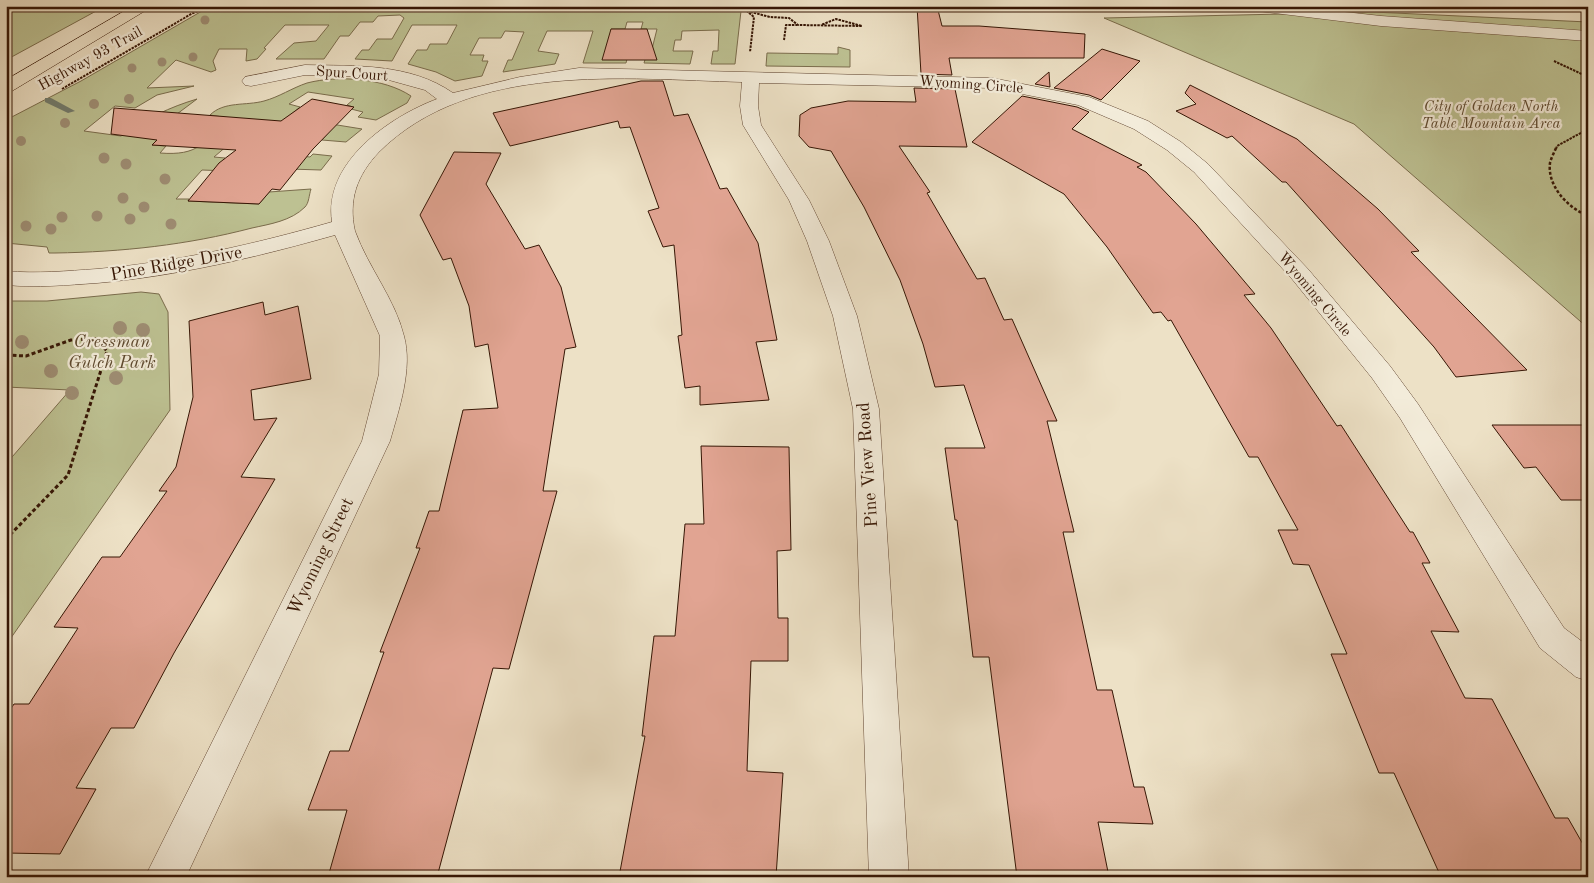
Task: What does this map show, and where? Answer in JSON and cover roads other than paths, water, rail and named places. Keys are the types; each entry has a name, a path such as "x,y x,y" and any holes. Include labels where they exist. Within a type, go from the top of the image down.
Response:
{"highway":[{"path":"6,87 145,6"}],"street":[{"path":"1258,6 1320,17 1588,36"},
{"name":"Spur Court","path":"250,81 304,70 378,72 407,78 431,86 449,99"},
{"name":"Wyoming Circle","path":"342,226 341,198 351,173 372,148 390,132 449,99 526,80 579,74 992,83 1083,101 1117,113 1141,125 1174,146 1201,168 1300,274 1381,372 1409,411 1552,638 1588,666"},
{"name":"Pine View Road","path":"751,77 749,106 752,125 799,200 818,241 844,316 866,409 889,877"},
{"name":"Pine Ridge Drive","path":"6,278 55,279 162,269 225,256 342,226"},
{"name":"Wyoming Street","path":"165,877 376,440 385,411 392,373 392,337 342,226"}],"waterway":[{"path":"48,100 71,111"}],"park label":[{"name":"City of Golden North Table Mountain Area","path":"1491,114"},
{"name":"Cressman Gulch Park","path":"112,351"}]}
